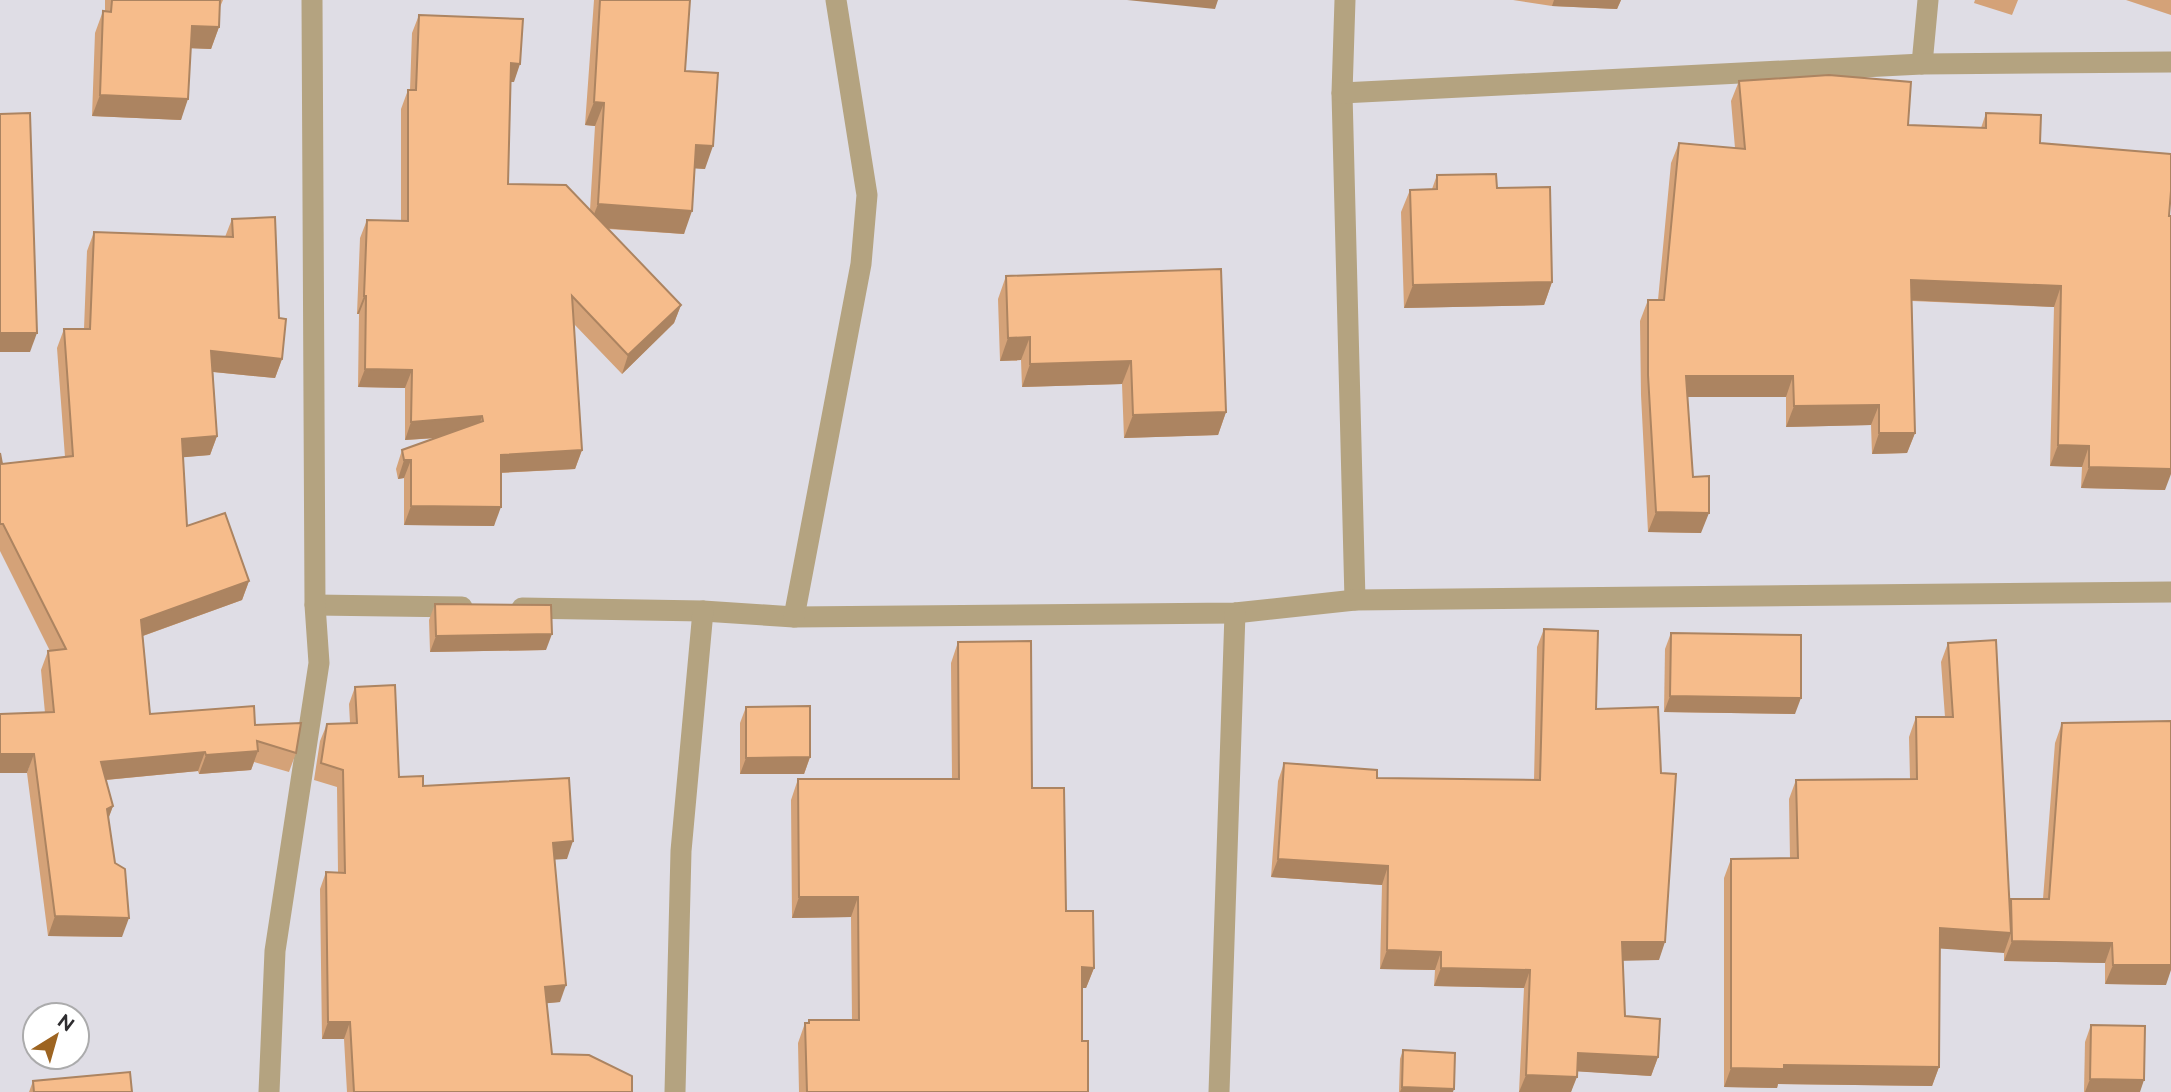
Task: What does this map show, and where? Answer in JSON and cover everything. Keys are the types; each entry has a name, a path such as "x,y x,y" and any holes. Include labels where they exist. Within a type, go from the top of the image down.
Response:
{"street":[{"path":"269,1092 275,951 319,663 315,605 312,0"},
{"path":"794,617 861,264 867,195 836,0"},
{"path":"1345,0 1342,93 1355,600"},
{"path":"1922,64 1928,0"},
{"path":"1342,93 1922,64 2171,62"},
{"path":"315,605 703,611 794,617 1236,613 1355,600 2171,592"},
{"path":"675,1092 681,851 703,611"},
{"path":"1219,1092 1236,613"}],"building":[{"path":"112,0 220,0 219,27 192,26 188,99 100,95 103,11 111,12"},
{"path":"600,0 690,0 685,71 718,73 713,146 696,145 692,211 598,204 604,103 594,102"},
{"path":"419,15 523,19 520,64 511,63 508,184 566,185 681,305 628,355 572,296 582,450 501,455 501,507 411,506 411,460 404,460 402,450 483,421 482,416 411,422 412,370 365,369 367,220 408,221 408,90 416,90"},
{"path":"1829,75 1911,82 1908,125 1986,128 1986,113 2041,115 2040,143 2171,154 2171,469 2089,467 2089,446 2058,445 2061,286 1911,280 1915,433 1879,433 1879,405 1794,406 1793,376 1686,376 1693,477 1709,476 1709,513 1656,512 1648,375 1648,300 1664,300 1679,143 1745,149 1739,81"},
{"path":"30,113 37,333 0,333 0,114"},
{"path":"1496,174 1497,188 1550,187 1552,282 1413,285 1410,190 1437,189 1437,175"},
{"path":"275,217 279,318 286,319 282,359 211,351 217,436 182,439 187,526 225,513 249,581 141,620 150,714 254,706 255,725 301,723 296,753 257,741 258,751 206,755 205,752 101,762 113,806 107,809 115,863 125,869 129,918 55,916 34,754 0,754 0,714 54,712 48,651 66,649 3,524 0,524 0,453 2,464 73,456 64,329 90,329 94,232 233,237 232,219"},
{"path":"1221,269 1226,412 1133,415 1131,361 1030,364 1030,337 1008,338 1006,276"},
{"path":"435,604 551,605 552,634 436,636"},
{"path":"1544,629 1598,631 1596,709 1658,707 1661,773 1676,774 1665,942 1622,942 1625,1016 1660,1019 1658,1057 1578,1053 1577,1077 1526,1075 1530,970 1441,968 1441,952 1387,950 1388,866 1278,859 1284,763 1377,770 1377,778 1540,780"},
{"path":"1671,633 1801,635 1801,698 1670,696"},
{"path":"1996,640 2011,933 1940,928 1939,1067 1784,1065 1784,1069 1731,1068 1731,859 1798,858 1796,780 1917,779 1916,717 1953,717 1948,643"},
{"path":"1031,641 1032,788 1064,788 1066,911 1093,911 1094,968 1082,967 1082,1041 1088,1041 1088,1092 807,1092 805,1023 809,1023 809,1020 859,1020 858,897 799,897 798,779 959,779 958,642"},
{"path":"395,685 399,777 423,776 423,786 569,778 573,841 553,843 566,985 545,987 552,1054 589,1055 632,1076 632,1092 354,1092 350,1022 328,1022 326,872 345,873 343,770 321,763 327,724 357,723 355,687"},
{"path":"810,706 810,757 746,758 746,707"},
{"path":"2171,721 2171,965 2113,965 2112,943 2012,941 2011,899 2049,899 2062,723"},
{"path":"2091,1025 2145,1026 2144,1080 2090,1079"},
{"path":"1403,1050 1455,1053 1454,1089 1402,1087"},
{"path":"130,1072 132,1092 34,1092 33,1081"}]}
